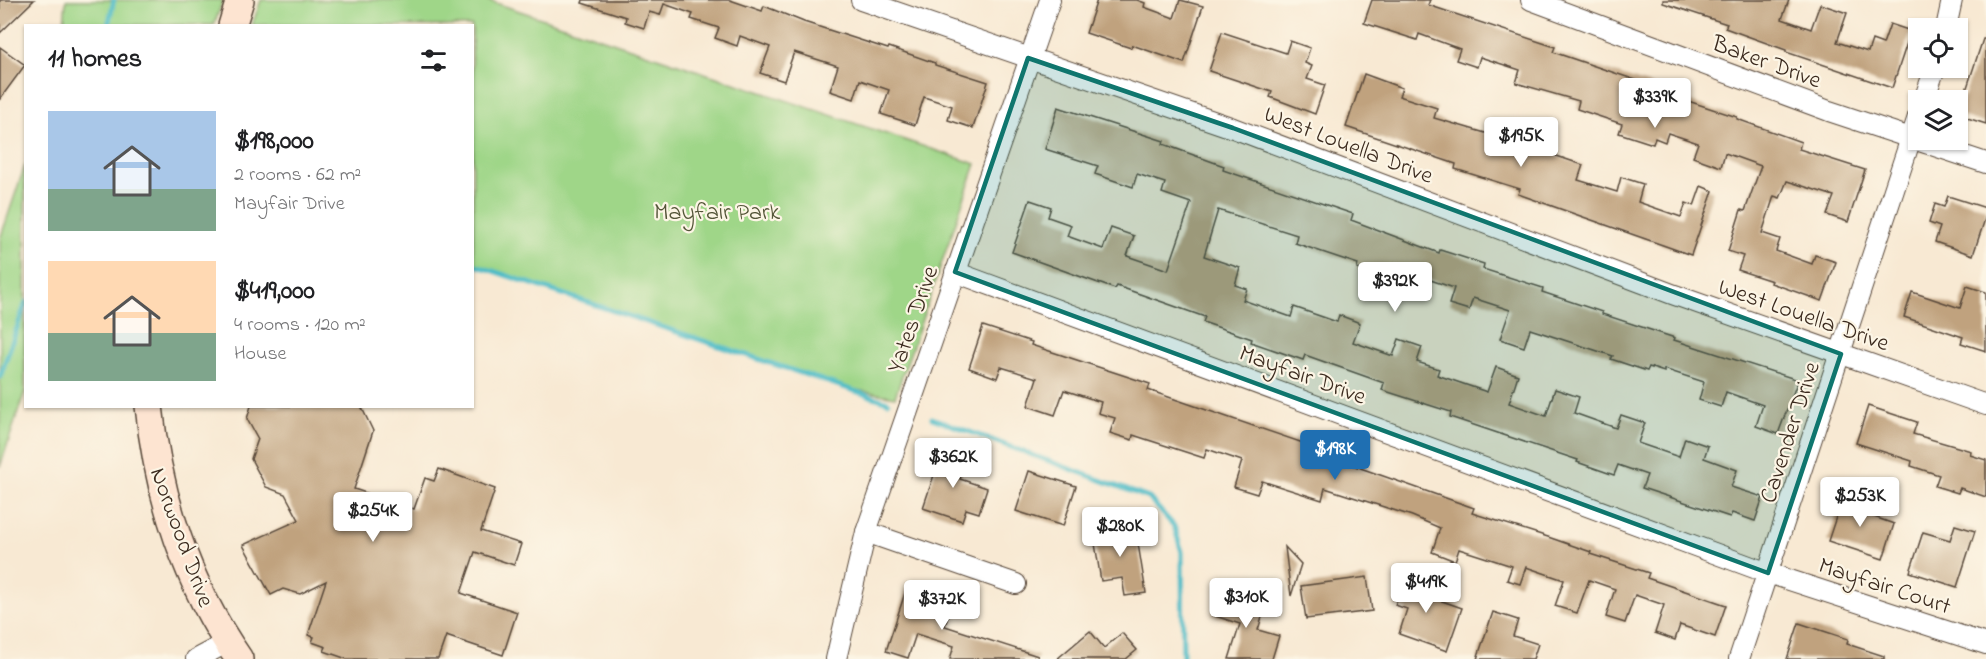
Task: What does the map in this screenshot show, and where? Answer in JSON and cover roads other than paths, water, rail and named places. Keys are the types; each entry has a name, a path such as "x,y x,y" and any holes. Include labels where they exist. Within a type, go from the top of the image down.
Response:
{"main road":[{"path":"233,24 240,0"},
{"name":"Norwood Drive","path":"148,408 153,448 170,514 198,588 234,651"}],"street":[{"name":"West Louella Drive","path":"861,0 1233,128 1672,294 1986,405"},
{"name":"Yates Drive","path":"836,659 866,532 1028,58 1050,0"},
{"name":"Baker Drive","path":"1531,0 1829,111 1908,137"},
{"path":"1948,18 1952,0"},
{"name":"Cavender Drive","path":"1739,659 1908,150"},
{"name":"Baker Drive","path":"1948,150 1986,163"},
{"name":"Mayfair Drive","path":"955,272 1768,573"},
{"path":"866,532 1016,584"},
{"name":"Mayfair Court","path":"1768,573 1986,644"},
{"path":"196,659 234,651"}],"waterway":[{"path":"108,24 114,0"},
{"path":"474,265 888,402"},
{"path":"0,377 24,308"},
{"path":"932,418 1149,498 1174,526 1182,552 1183,659"}],"park label":[{"name":"Mayfair Park","path":"717,211"}]}
